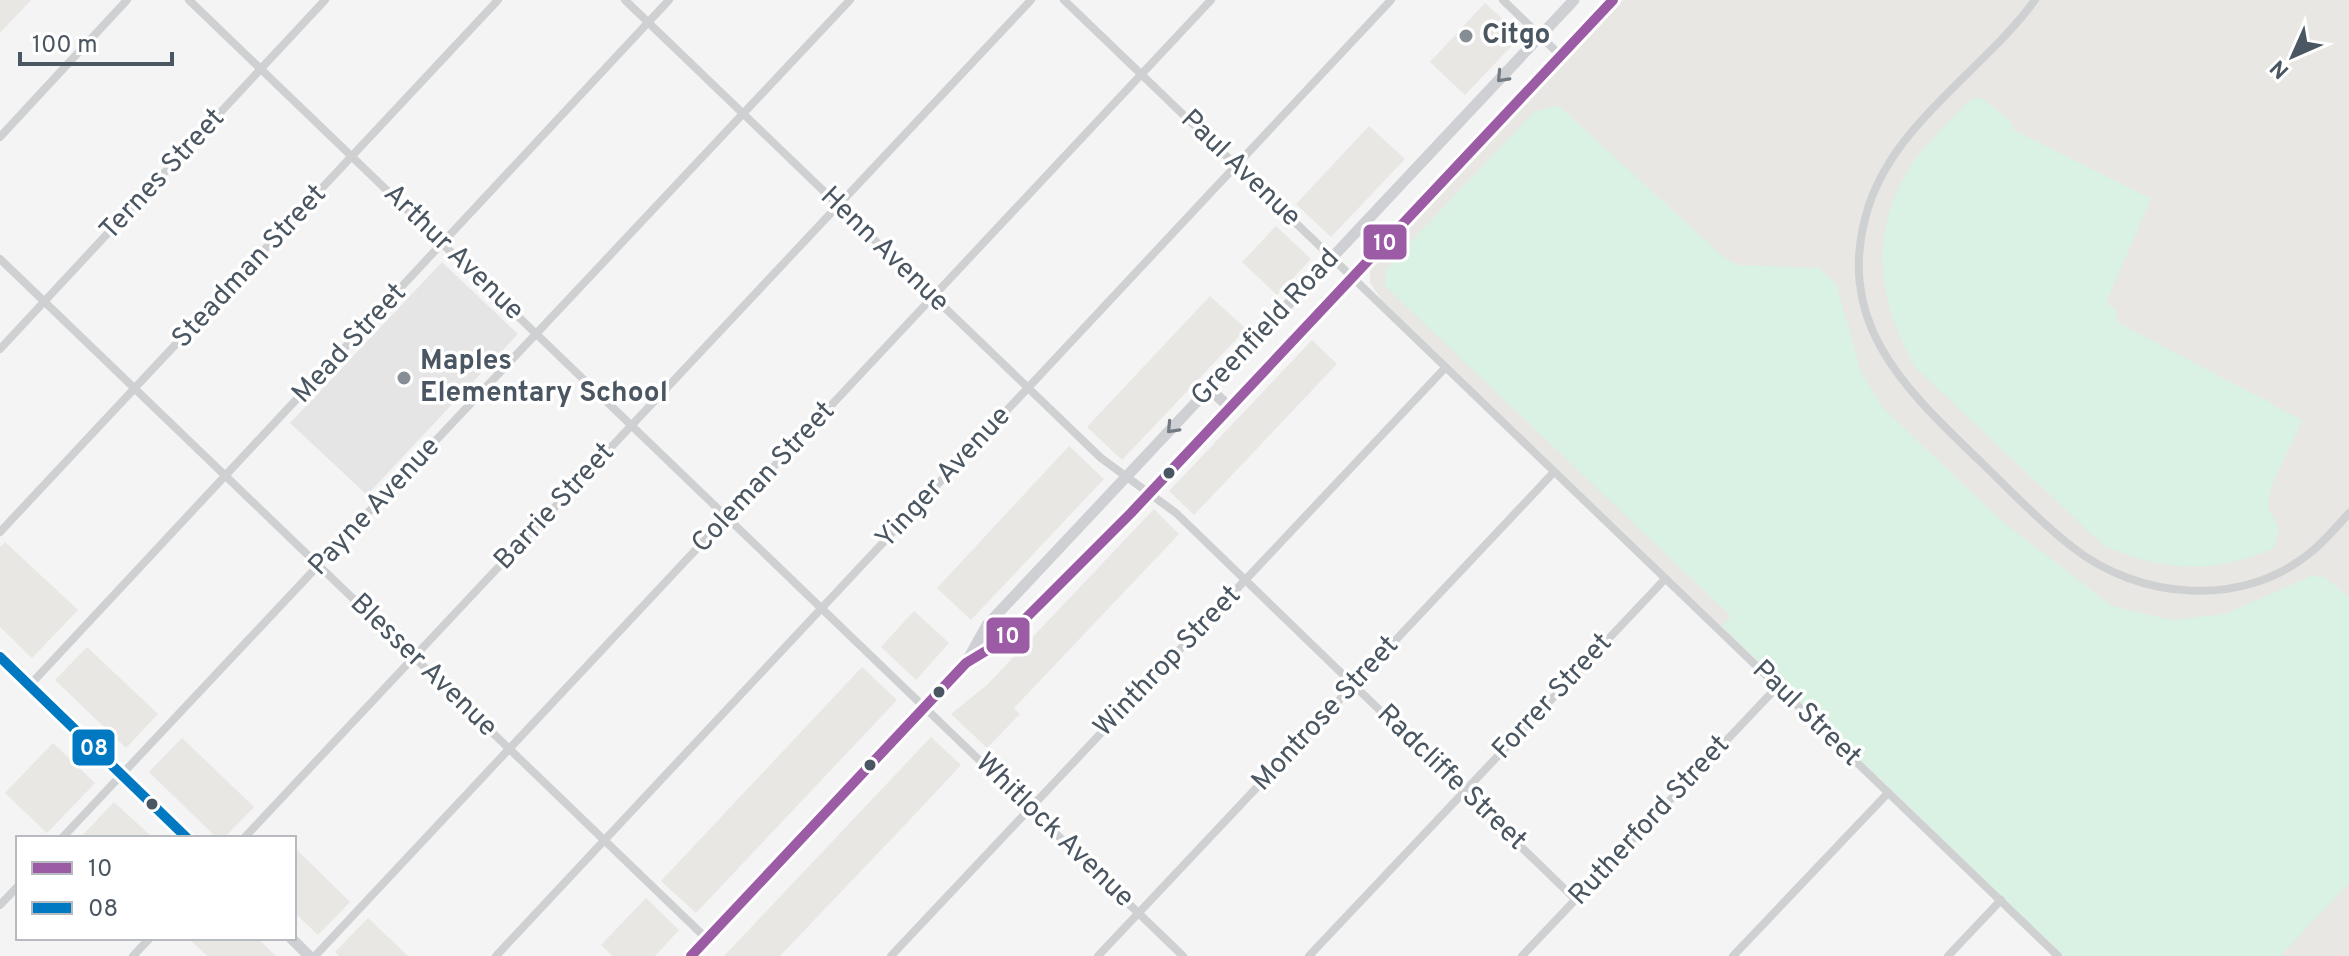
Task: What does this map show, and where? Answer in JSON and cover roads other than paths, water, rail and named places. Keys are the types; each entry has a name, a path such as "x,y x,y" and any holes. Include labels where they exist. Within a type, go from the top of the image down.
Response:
{"main road":[{"name":"Greenfield Road","path":"691,956 966,663 987,625 1574,0"},
{"name":"Greenfield Road","path":"966,663 1004,640 1150,493 1613,0"},
{"path":"1209,388 1230,408"},
{"path":"0,657 185,836"},
{"path":"293,940 312,956"}],"street":[{"path":"0,137 127,0"},
{"name":"Arthur Avenue","path":"189,0 924,707"},
{"name":"Ternes Street","path":"0,349 325,0"},
{"name":"Steadman Street","path":"0,532 498,0"},
{"name":"Henn Avenue","path":"625,0 1028,388 1126,478 1150,493"},
{"name":"Mead Street","path":"29,686 444,245 669,0"},
{"name":"Payne Avenue","path":"64,836 850,0"},
{"name":"Barrie Street","path":"246,836 1031,0"},
{"name":"Paul Avenue","path":"1064,0 1554,472"},
{"name":"Coleman Street","path":"312,956 1211,0"},
{"name":"Yinger Avenue","path":"496,956 1391,0"},
{"path":"1503,0 1561,56"},
{"path":"2035,0 1897,152 1882,176 1869,207 1861,252 1863,297 1875,339 1892,371 1917,399 2071,547 2131,581 2175,591 2217,590 2259,581 2312,552 2349,513"},
{"name":"Blesser Avenue","path":"0,259 707,939"},
{"name":"Winthrop Street","path":"891,956 1445,368"},
{"name":"Paul Street","path":"1554,472 2058,956"},
{"name":"Montrose Street","path":"1098,956 1554,472"},
{"name":"Radcliffe Street","path":"1150,493 1245,580 1576,900"},
{"name":"Forrer Street","path":"1309,956 1665,579"},
{"name":"Rutherford Street","path":"1522,956 1778,686"},
{"name":"Whitlock Avenue","path":"924,707 1183,956"},
{"path":"1733,956 1888,793"},
{"path":"0,905 16,888"},
{"path":"1948,956 2001,900"},
{"path":"133,956 148,940"}],"place":[{"name":"Citgo","path":"1466,36"},
{"name":"Maples Elementary School","path":"404,378"}]}
